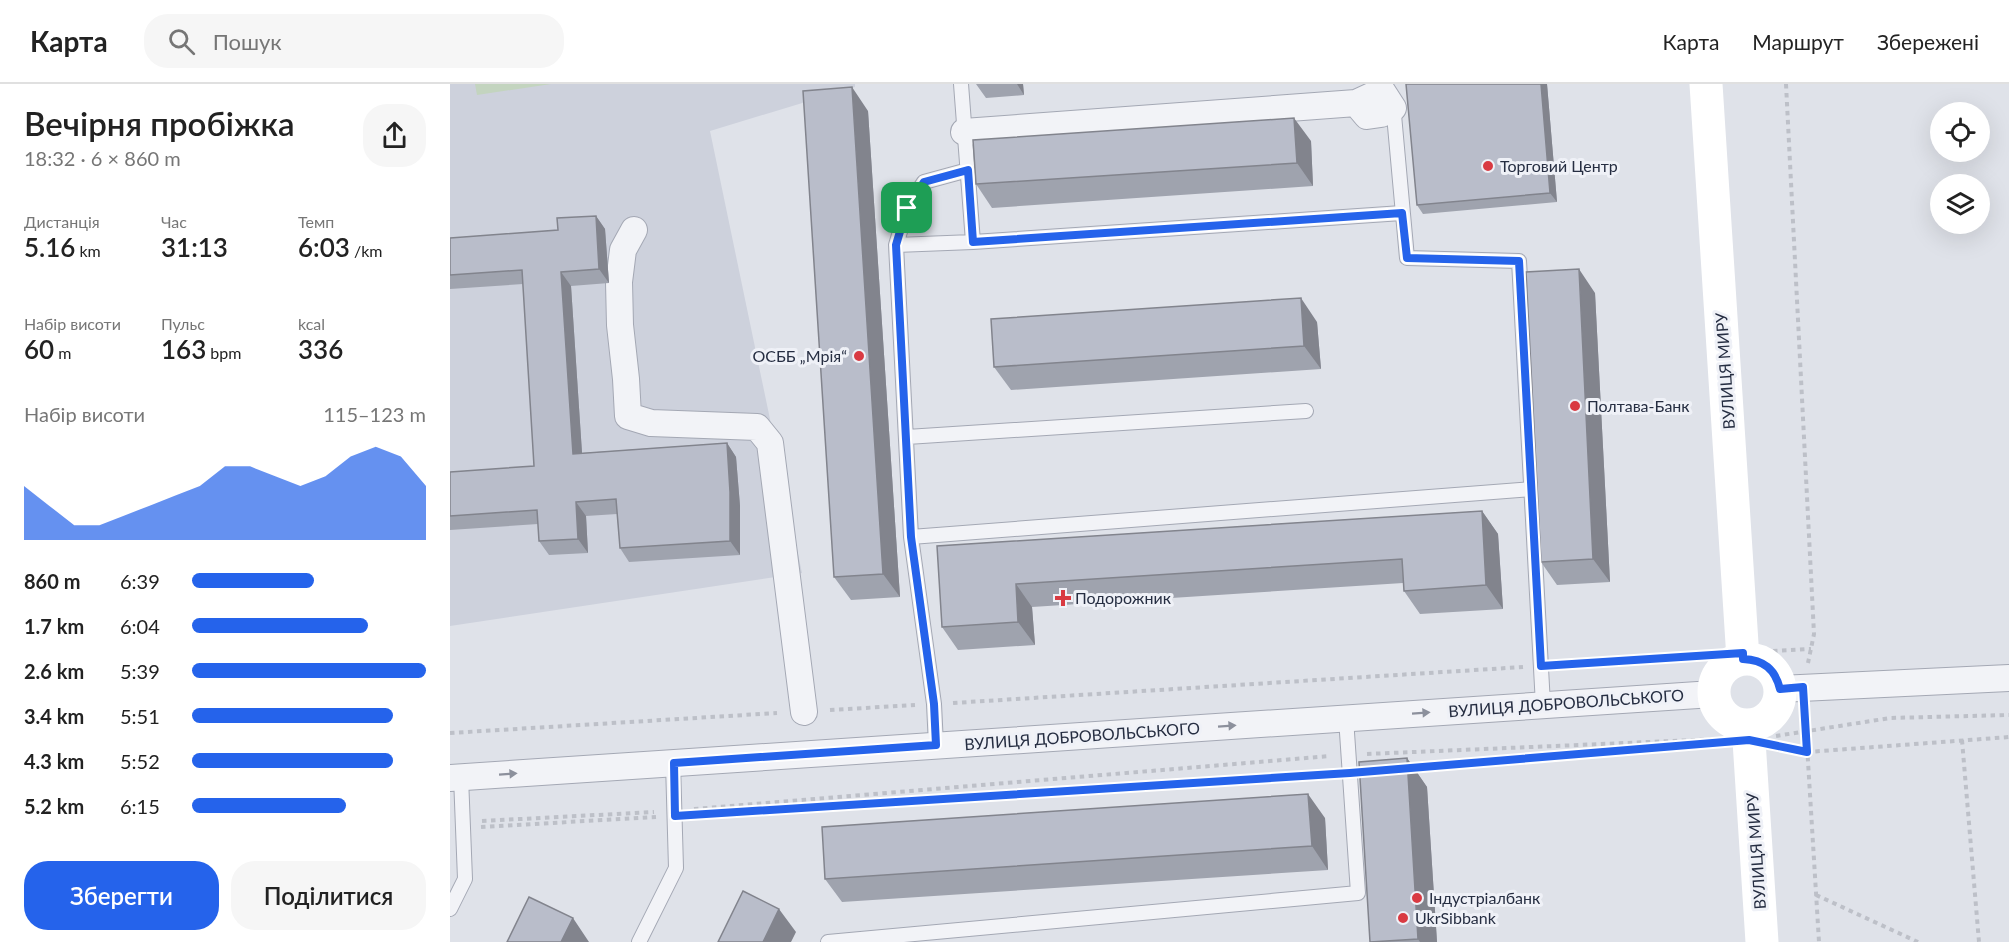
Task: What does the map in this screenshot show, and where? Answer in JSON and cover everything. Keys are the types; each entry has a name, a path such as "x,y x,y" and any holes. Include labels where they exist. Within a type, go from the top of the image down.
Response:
{"main road":[{"name":"ВУЛИЦЯ МИРУ","path":"1706,84 1743,656"},
{"path":"1743,656 1764,663 1777,678 1791,688 1779,699 1775,709 1748,732 1720,712 1713,694 1719,674 1743,656"},
{"name":"ВУЛИЦЯ МИРУ","path":"1748,732 1762,942"}],"street":[{"path":"964,132 1356,103 1366,116 1382,114 1392,96"},
{"path":"634,231 623,250 619,282 620,325 628,416 651,423 758,427 770,443 804,712"},
{"path":"1791,688 2009,678"},
{"name":"ВУЛИЦЯ ДОБРОВОЛЬСЬКОГО","path":"456,777 1713,694"}],"lane":[{"path":"961,84 973,242"},
{"path":"1392,96 1407,258 1519,261 1543,705"},
{"path":"936,745 934,704 911,537 896,245 907,208 924,182 968,170"},
{"path":"896,245 973,242 1402,213"},
{"path":"906,437 1306,411"},
{"path":"911,537 1532,489"},
{"path":"828,942 1358,893 1346,718"},
{"path":"639,942 676,868 674,763"},
{"path":"450,909 465,879 463,825 456,777"}],"path":[{"path":"1786,84 1814,634 1811,649 1791,688 1806,731 1819,942"},
{"path":"450,733 1541,666 1743,656 1811,649"},
{"path":"1409,768 1748,732 1806,731 1890,718 2009,715"},
{"path":"674,814 1349,755 1596,745 1702,738 1748,732 1807,752 2009,737"},
{"path":"1962,740 1978,942"},
{"path":"463,825 1350,773"},
{"path":"1816,895 1918,942"}],"shaded area":[{"path":"450,84 855,84 855,87 710,131 802,573 450,626"}],"green space":[{"path":"475,84 551,84 477,95"}],"building":[{"path":"1406,84 1541,84 1550,193 1417,205"},
{"name":"ОСББ „Мрія“","path":"852,87 883,574 834,577 803,91"},
{"path":"1294,118 1297,163 976,184 973,140"},
{"path":"596,216 599,269 561,272 573,454 727,443 730,541 620,548 616,499 576,502 578,539 539,541 537,510 450,516 450,472 534,466 522,270 450,275 450,238 558,230 557,218"},
{"path":"1579,269 1593,559 1541,562 1526,272"},
{"path":"1301,298 1304,346 994,367 991,319"},
{"path":"1482,511 1486,585 1404,591 1402,559 1016,584 1018,622 942,627 937,546"},
{"path":"1407,758 1418,939 1370,942 1359,762"},
{"path":"1308,794 1312,846 825,879 822,827"},
{"path":"743,891 779,909 763,942 718,942"},
{"path":"529,897 573,918 561,942 507,942"}],"place":[{"name":"Торговий Центр","path":"1488,166"},
{"name":"ОСББ „Мрія“","path":"859,356"},
{"name":"Полтава-Банк","path":"1575,406"},
{"name":"Подорожник","path":"1063,598"},
{"name":"Індустріалбанк","path":"1417,898"},
{"name":"UkrSibbank","path":"1403,918"}],"route":[{"path":"968,170 973,242 1402,213 1407,258 1519,261 1541,666 1743,653 1743,659 1754,659 1764,663 1772,670 1780,689 1803,687 1807,752 1749,740 1350,773 675,816 674,763 936,745 934,704 911,537 896,245 907,208 924,182 968,170"}]}
